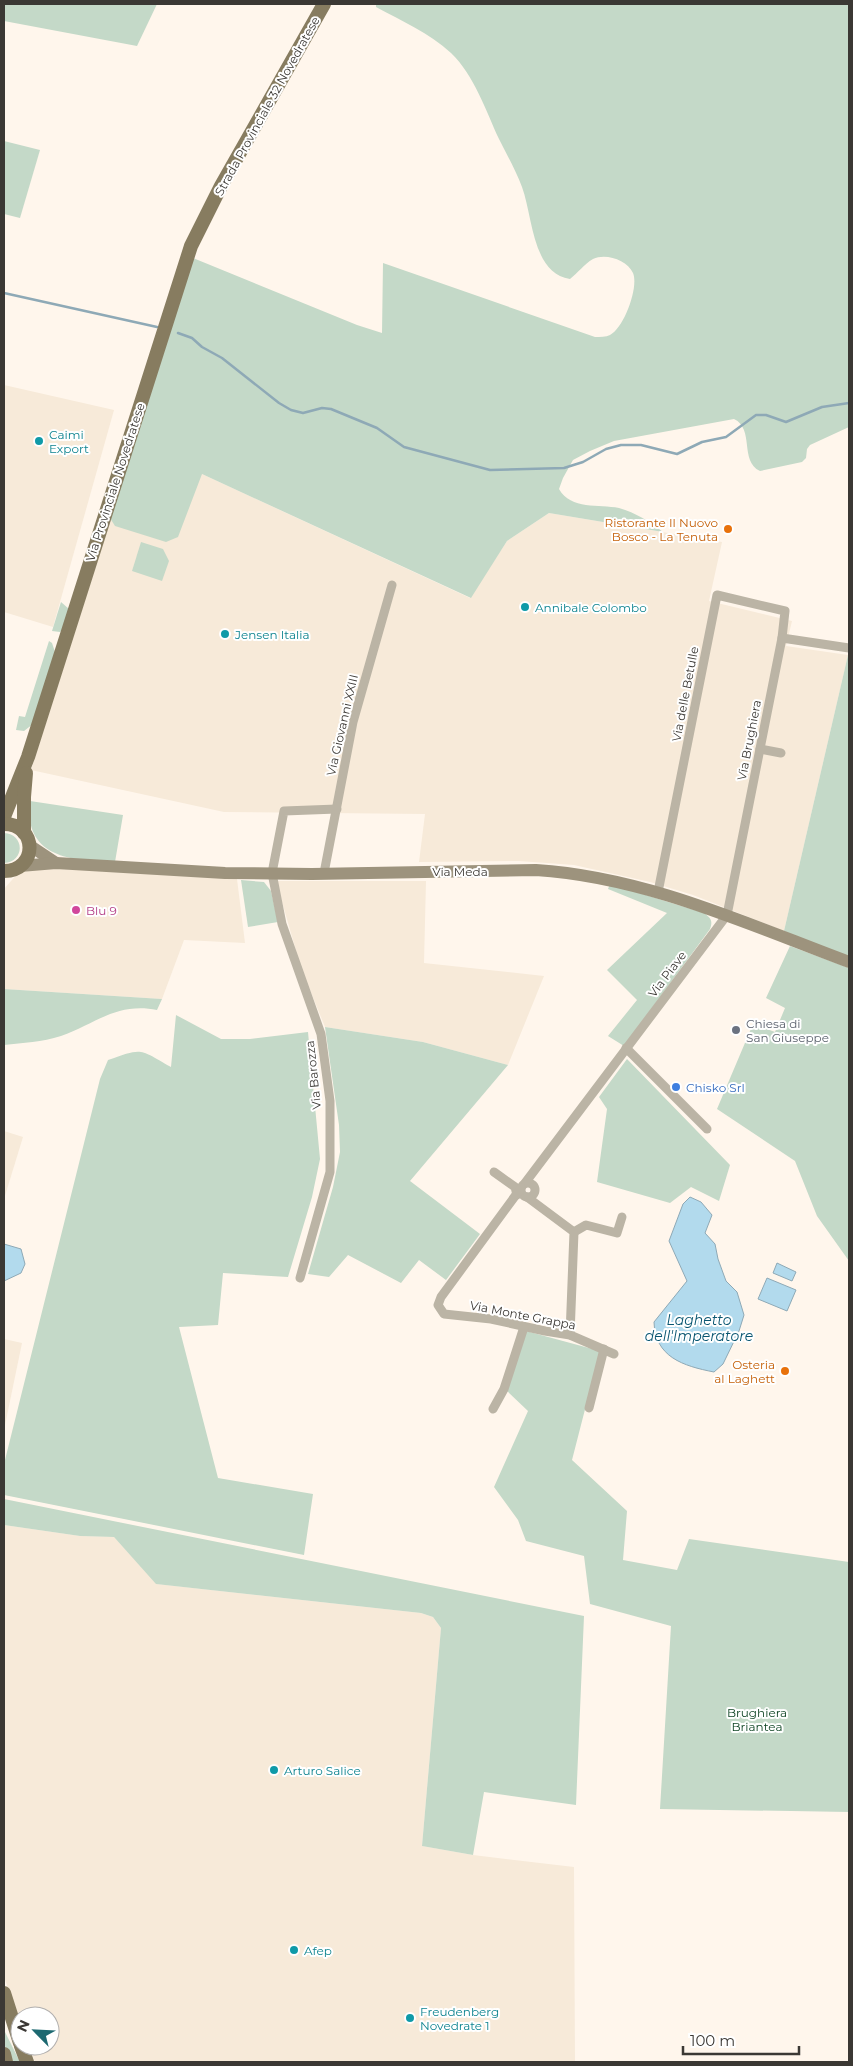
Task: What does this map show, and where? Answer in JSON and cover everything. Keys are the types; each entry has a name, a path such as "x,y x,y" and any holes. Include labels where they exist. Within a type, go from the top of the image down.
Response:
{"main road":[{"name":"Strada Provinciale 32 Novedratese","path":"209,208 324,4"},
{"name":"Via Provinciale Novedratese","path":"4,817 28,757 181,274 191,246 209,208"},
{"name":"Via Provinciale Novedratese","path":"27,839 24,797 28,757"},
{"path":"4,824 17,826 27,839 28,857 13,869 4,883"},
{"path":"4,1993 10,2012"},
{"path":"4,2054 6,2062"}],"street":[{"name":"Via Giovanni XXIII","path":"324,873 353,722 392,585"},
{"name":"Via delle Betulle","path":"658,892 717,595 785,611 782,638"},
{"path":"782,638 849,648"},
{"name":"Via Brughiera","path":"727,915 782,638"},
{"path":"760,749 781,753"},
{"path":"272,873 285,808 337,809"},
{"path":"27,839 56,863"},
{"name":"Via Meda","path":"13,869 56,863 225,873 546,871 573,873 658,892 727,915 849,962"},
{"name":"Via Barozza","path":"272,873 282,924 321,1034 330,1102 330,1172 300,1278"},
{"name":"Via Piave","path":"527,1193 533,1175 727,915"},
{"path":"626,1048 707,1129"},
{"path":"494,1172 527,1193 574,1232"},
{"name":"Via Monte Grappa","path":"527,1193 441,1297 438,1305 444,1314 491,1319 570,1335 614,1354"},
{"path":"574,1232 586,1225 617,1233 622,1217"},
{"path":"570,1335 574,1232"},
{"path":"493,1409 504,1389 524,1326"},
{"path":"589,1408 604,1349"}],"shaded area":[{"path":"4,385 114,410 53,627 4,612"},
{"path":"135,443 470,598 507,541 549,513 722,542 709,601 792,621 786,646 848,655 784,931 693,895 650,882 574,865 519,861 419,862 425,814 224,812 31,770"},
{"path":"48,868 237,879 245,943 184,940 162,999 4,989 4,889 19,872"},
{"path":"276,881 426,881 424,963 544,976 508,1065 423,1042 325,1027 301,968"},
{"path":"4,1131 23,1137 4,1199"},
{"path":"4,1339 22,1343 4,1430"},
{"path":"4,1525 80,1536 114,1537 157,1584 421,1613 433,1617 441,1628 422,1846 473,1855 574,1867 575,2062 35,2062 33,2056 60,2056 60,2006 15,2006 4,1977"}],"green space":[{"path":"4,4 157,4 137,46 4,21"},
{"path":"376,4 849,4 849,427 810,445 807,449 806,458 802,462 760,471 750,460 744,430 734,419 614,441 590,451 573,460 559,489 564,496 586,505 625,510 653,524 663,532 549,513 507,541 471,598 202,474 178,537 166,542 115,526 110,518 193,258 357,325 382,333 383,263 595,337 610,335 625,316 634,288 633,273 630,268 616,259 598,257 590,261 570,279 557,275 548,266 536,242 520,181 473,82 459,62 443,46 434,39 376,7"},
{"path":"4,141 40,150 20,218 4,214"},
{"path":"141,542 163,549 169,561 162,581 132,571"},
{"path":"61,602 69,609 62,630 60,632 52,631"},
{"path":"49,641 52,643 55,652 33,724 24,731 16,730 19,716 25,717"},
{"path":"849,655 849,959 784,931"},
{"path":"30,801 123,815 115,862 76,859 52,851 42,844 34,834 30,821"},
{"path":"4,833 16,838 20,848 16,858 4,863"},
{"path":"241,880 264,882 271,891 278,922 248,927"},
{"path":"610,884 704,913 710,918 711,922 710,929 624,1046 608,1036 637,1000 607,970 667,913 608,889"},
{"path":"790,946 849,968 849,1261 817,1216 795,1161 717,1109 753,1024 775,1032 785,1008 766,998"},
{"path":"4,989 162,999 157,1010 130,1009 107,1016 61,1036 40,1041 4,1045"},
{"path":"176,1015 221,1039 250,1039 308,1032 320,1159 312,1197 288,1277 223,1273 218,1325 179,1327 218,1478 313,1494 304,1555 4,1495 4,1464 100,1079 108,1060 129,1053 146,1053 171,1067"},
{"path":"325,1027 423,1042 508,1065 410,1181 480,1234 446,1280 419,1260 401,1283 348,1255 329,1277 308,1274 333,1187 340,1152 339,1125"},
{"path":"627,1059 730,1165 719,1201 691,1187 670,1203 597,1182 607,1109 599,1097"},
{"name":"Brughiera Briantea","path":"526,1331 600,1351 572,1460 627,1511 623,1560 677,1570 689,1539 849,1562 849,1812 660,1809 671,1626 590,1604 584,1556 526,1541 518,1520 494,1487 528,1411 506,1390"},
{"path":"4,1499 584,1616 576,1805 484,1792 473,1855 422,1846 441,1628 433,1617 421,1613 156,1584 114,1537 80,1536 4,1525"},
{"path":"4,2030 10,2042 10,2056 17,2056 20,2062 9,2062 4,2042"}],"water":[{"name":"Laghetto dell'Imperatore","path":"690,1197 701,1202 712,1215 705,1233 715,1244 726,1281 737,1292 744,1315 739,1331 723,1364 714,1372 682,1363 665,1352 659,1344 654,1322 687,1281 669,1241 683,1204"},
{"path":"4,1244 21,1249 25,1264 21,1273 4,1281"},
{"path":"777,1263 796,1272 792,1281 773,1273"},
{"path":"767,1278 796,1290 787,1311 758,1299"}],"waterway":[{"path":"4,293 157,327"},
{"path":"178,333 192,338 202,347 222,358 279,403 291,410 303,413 322,408 331,409 377,428 404,447 490,470 564,468 583,462 606,449 621,445 641,445 677,454 702,442 726,437 756,415 766,415 786,422 822,407 849,403"}],"place":[{"name":"Caimi Export","path":"39,441"},
{"name":"Ristorante Il Nuovo Bosco - La Tenuta","path":"728,529"},
{"name":"Annibale Colombo","path":"525,607"},
{"name":"Jensen Italia","path":"225,634"},
{"name":"Blu 9","path":"76,910"},
{"name":"Chiesa di San Giuseppe","path":"736,1030"},
{"name":"Chisko Srl","path":"676,1087"},
{"name":"Osteria al Laghett","path":"785,1371"},
{"name":"Arturo Salice","path":"274,1770"},
{"name":"Afep","path":"294,1950"},
{"name":"Freudenberg Novedrate 1","path":"410,2018"}]}
